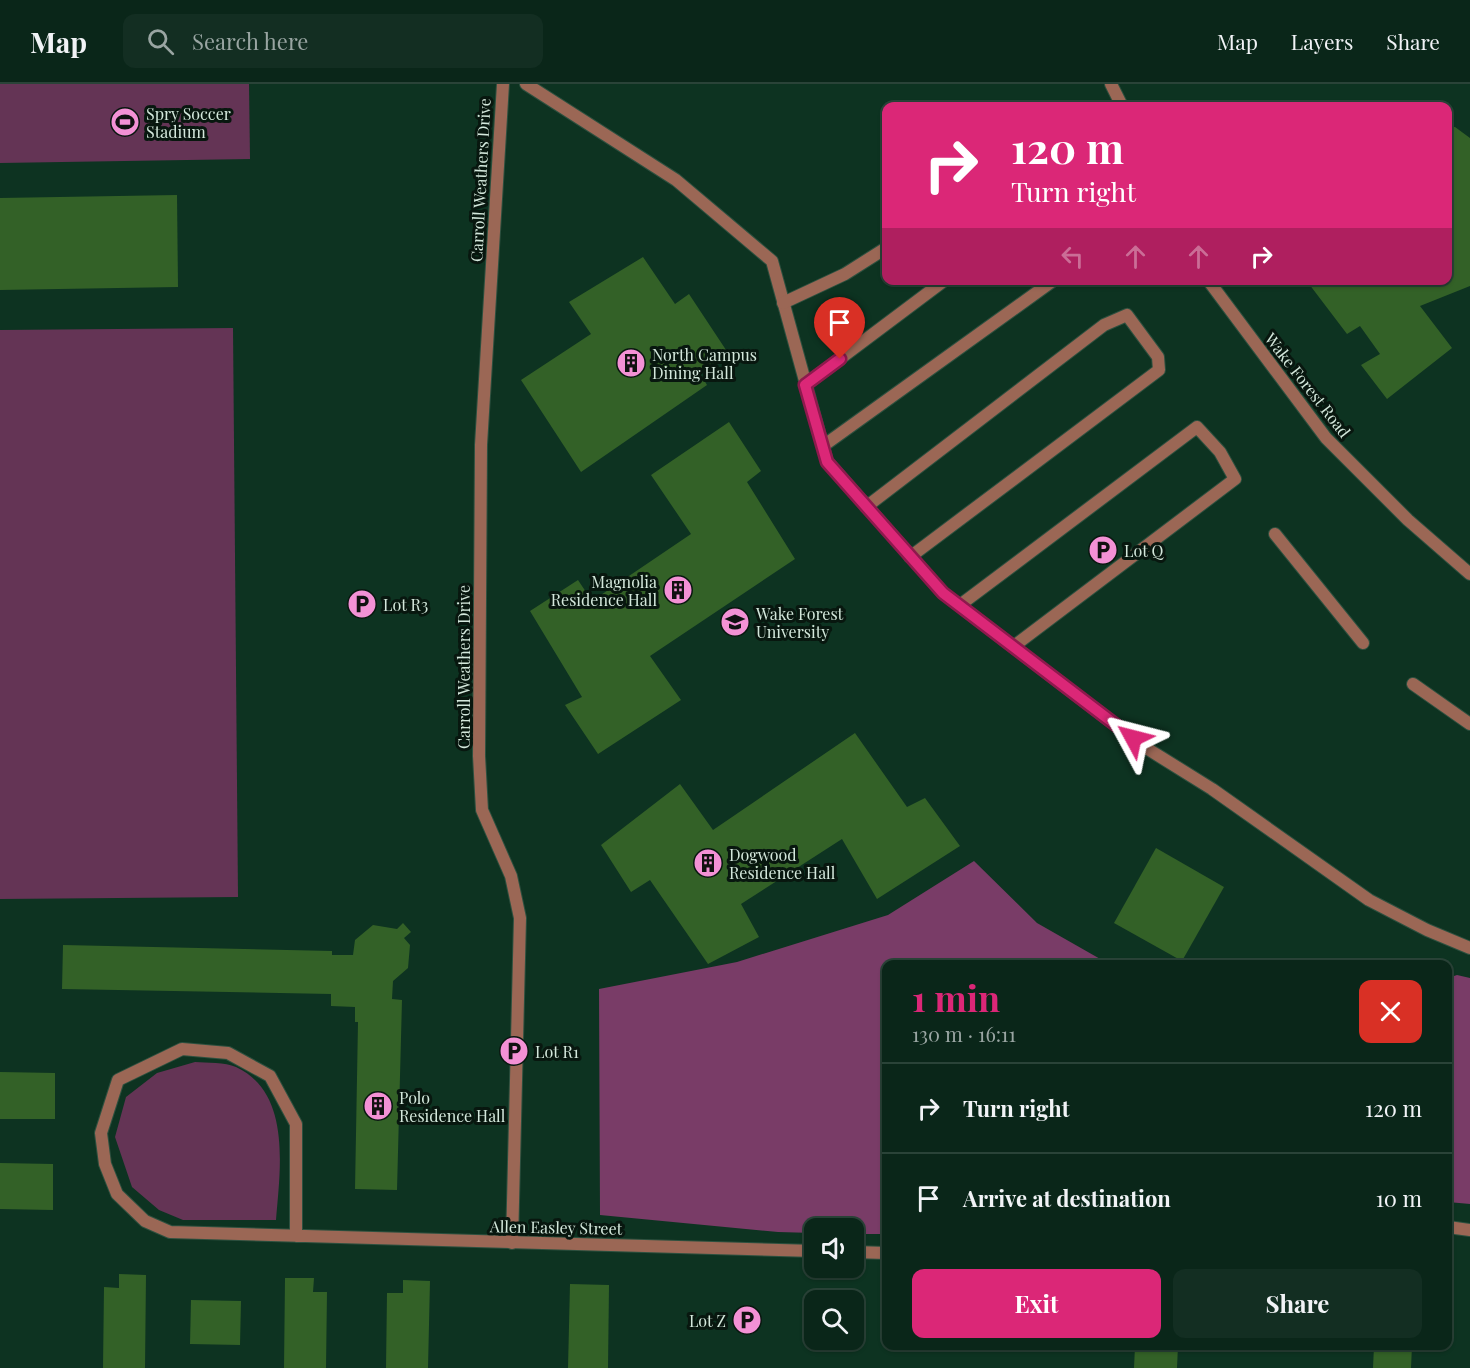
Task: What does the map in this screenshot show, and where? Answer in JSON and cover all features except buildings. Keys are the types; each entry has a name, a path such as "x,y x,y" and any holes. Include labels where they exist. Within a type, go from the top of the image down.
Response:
{"street":[{"name":"Carroll Weathers Drive","path":"503,84 481,445 479,756 482,810 511,876 520,918 512,1243"},
{"path":"526,84 676,180 772,261 827,462 943,593 1014,645 1143,746 1212,789 1370,900 1427,930 1470,948"},
{"path":"1111,84 1120,102"},
{"path":"783,303 845,274 882,251"},
{"path":"805,385 938,285"},
{"path":"823,447 1047,285"},
{"name":"Wake Forest Road","path":"1213,285 1326,438 1408,520 1470,574"},
{"path":"866,507 1104,325 1127,315 1158,357 1159,370 910,557"},
{"path":"960,605 1197,427 1220,452 1235,479 1014,645"},
{"path":"1275,534 1363,643"},
{"path":"1413,684 1470,724"},
{"name":"Allen Easley Street","path":"296,1236 297,1124 270,1076 228,1053 182,1049 118,1080 101,1133 105,1164 117,1194 145,1221 170,1232 512,1243 804,1251"},
{"path":"1452,1228 1470,1230"},
{"path":"864,1252 882,1253"}],"shaded area":[{"name":"Spry Soccer Stadium","path":"0,84 249,84 250,159 0,163"},
{"path":"233,328 238,897 0,899 0,330"},
{"path":"974,861 1037,923 1102,960 882,960 882,1234 864,1234 864,1218 804,1218 804,1233 600,1215 599,989 737,962 888,915"},
{"path":"1457,975 1470,978 1470,1204 1452,1202 1452,977"},
{"path":"195,1062 232,1065 254,1079 266,1095 274,1114 280,1156 276,1220 183,1220 159,1210 132,1187 115,1137 126,1097 157,1073"}],"place":[{"name":"Spry Soccer Stadium","path":"125,122"},
{"name":"North Campus Dining Hall","path":"631,363"},
{"name":"Lot Q","path":"1103,550"},
{"name":"Magnolia Residence Hall","path":"678,590"},
{"name":"Lot R3","path":"362,604"},
{"name":"Wake Forest University","path":"735,622"},
{"name":"Dogwood Residence Hall","path":"708,863"},
{"name":"Lot R1","path":"514,1051"},
{"name":"Polo Residence Hall","path":"378,1106"},
{"name":"Lot Z","path":"747,1320"}],"route":[{"path":"840,359 805,385 827,462 943,593 1133,738"}]}
